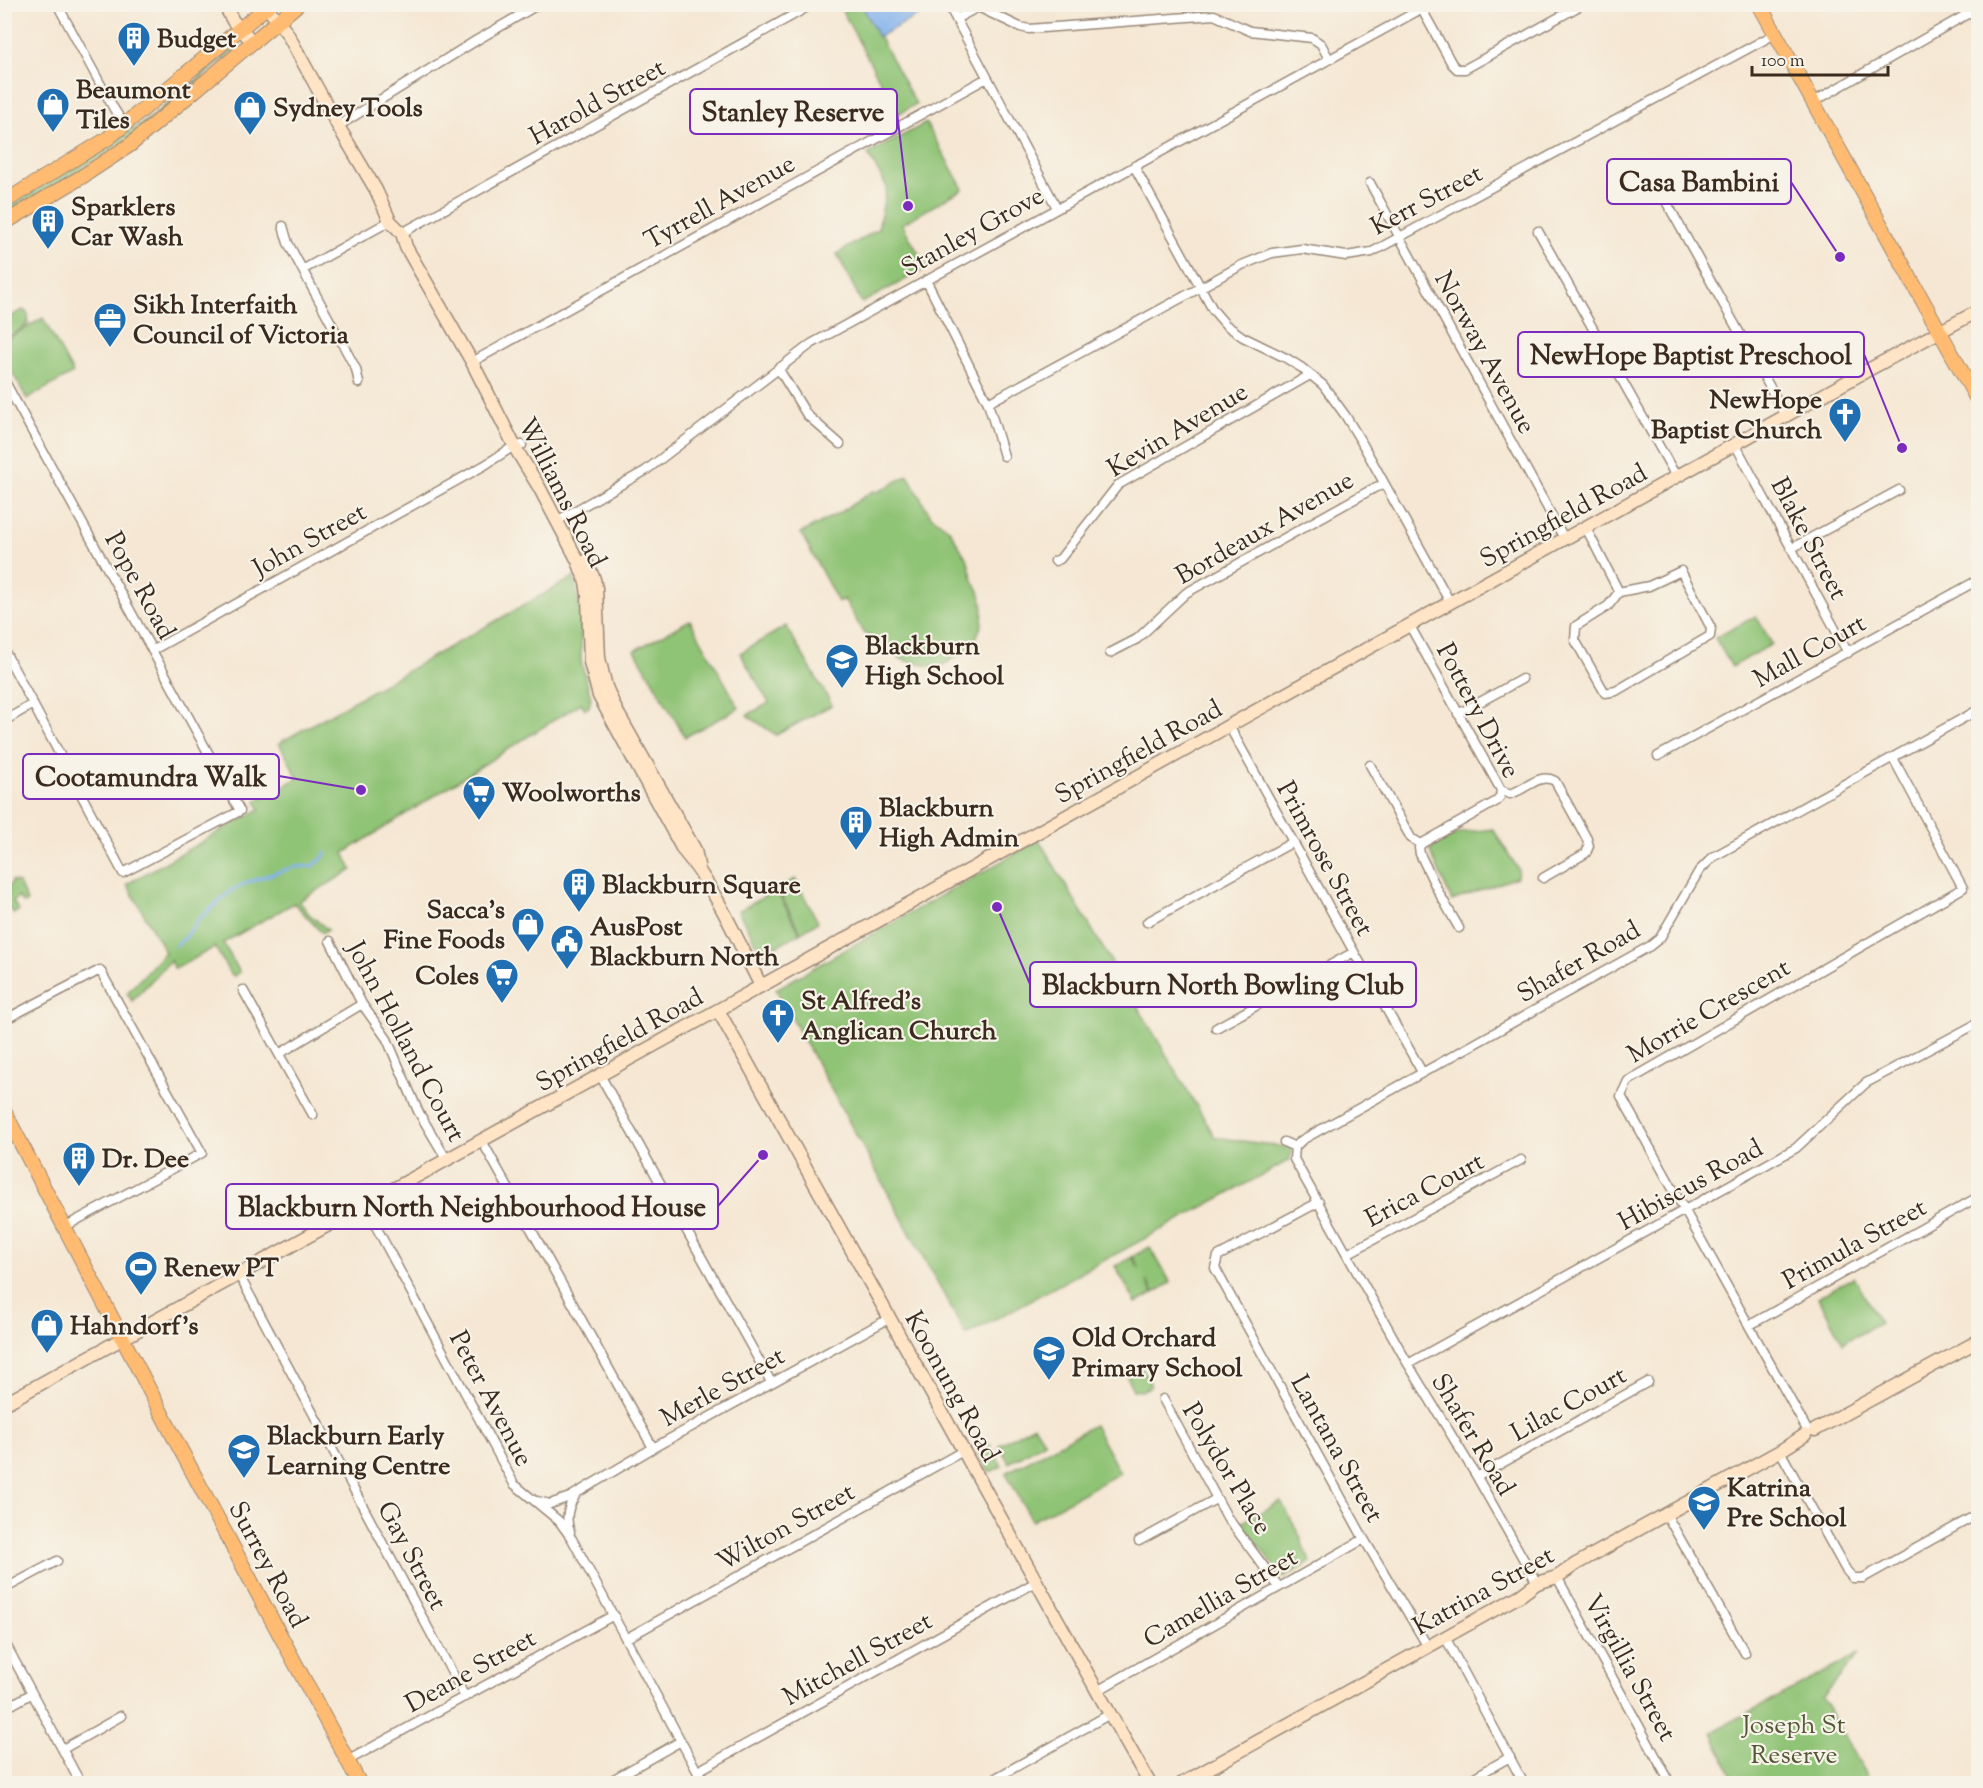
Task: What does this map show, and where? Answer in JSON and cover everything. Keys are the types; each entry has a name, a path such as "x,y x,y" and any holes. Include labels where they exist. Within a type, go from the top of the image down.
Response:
{"main road":[{"path":"224,4 233,21 253,42"},
{"path":"4,223 130,145 298,4"},
{"path":"1759,4 1978,401"},
{"path":"4,202 93,149 125,126 268,6"},
{"name":"Williams Road","path":"268,6 301,57 376,190 390,220 402,233 406,247 491,397 497,402 516,442 585,567 598,605 597,642 602,674 616,710 646,762 658,793 676,827 683,850 699,869 762,986"},
{"name":"Springfield Road","path":"5,1403 718,1011 1978,311"},
{"name":"Williams Road","path":"590,580 590,652 594,680 604,709 632,757 658,793"},
{"path":"632,757 646,762"},
{"name":"Koonung Road","path":"718,1011 1150,1784"},
{"name":"Surrey Road","path":"4,1111 360,1784"},
{"name":"Katrina Street","path":"1181,1784 1521,1595 1537,1583 1557,1577 1576,1564 1780,1451 1809,1431 1978,1341"}],"street":[{"path":"57,4 114,110 125,126"},
{"path":"338,126 539,4"},
{"name":"Harold Street","path":"402,233 813,4"},
{"path":"948,4 1057,208"},
{"path":"1420,7 1452,64 1457,69 1465,69 1566,8 1583,4"},
{"path":"956,19 978,7 1029,29 1214,15 1250,31 1312,38 1321,44 1329,59"},
{"name":"Stanley Grove","path":"559,519 645,471 811,344 1420,7"},
{"path":"1813,102 1978,10"},
{"name":"Kerr Street","path":"988,404 1242,265 1272,253 1302,249 1346,256 1372,252 1775,34"},
{"name":"Tyrrell Avenue","path":"472,362 987,78"},
{"path":"1134,166 1212,310 1226,325 1256,345 1286,358 1323,385 1345,415 1451,604"},
{"path":"1649,171 1786,416"},
{"name":"Norway Avenue","path":"1370,183 1565,540"},
{"path":"304,269 390,220"},
{"path":"283,226 285,236 356,369 359,383"},
{"path":"1538,231 1677,478"},
{"path":"926,280 988,404 1004,456"},
{"path":"778,368 807,415 840,444"},
{"name":"Kevin Avenue","path":"1055,561 1060,559 1118,486 1310,375"},
{"name":"Pope Road","path":"4,380 240,811 123,873 33,705"},
{"name":"John Street","path":"153,650 485,465 516,442"},
{"name":"Blake Street","path":"1735,444 1848,652"},
{"name":"Bordeaux Avenue","path":"1110,653 1137,639 1186,593 1376,487 1384,485"},
{"path":"1792,548 1899,490"},
{"path":"1586,528 1619,592"},
{"path":"1681,571 1712,628 1710,636 1616,691 1605,693 1575,640 1576,626 1608,606 1619,592 1648,586 1681,571"},
{"name":"Mall Court","path":"1658,756 1978,580"},
{"name":"Pottery Drive","path":"1410,626 1501,790 1497,801 1421,844"},
{"path":"4,650 33,705 4,721"},
{"path":"1458,714 1522,679"},
{"name":"Shafer Road","path":"1537,1583 1477,1477 1408,1364 1294,1159 1295,1148 1302,1140 1650,946 1660,938 1699,871 1713,857 1978,710"},
{"name":"Primrose Street","path":"1229,726 1422,1072"},
{"name":"Morrie Crescent","path":"1809,1431 1684,1212 1621,1096 1628,1080 1963,888 1893,758"},
{"path":"1371,765 1411,838 1421,844 1420,854 1459,928"},
{"path":"1501,790 1510,794 1540,778 1548,777 1555,781 1587,839 1589,846 1586,853 1543,878"},
{"path":"1147,922 1293,842"},
{"name":"John Holland Court","path":"330,942 362,1004 387,1039 418,1111 447,1160"},
{"path":"1216,1028 1354,952"},
{"path":"4,1020 100,970 202,1153 64,1227"},
{"path":"243,990 313,1115"},
{"path":"279,1054 362,1004"},
{"name":"Hibiscus Road","path":"1408,1364 1796,1148 1866,1083 1978,1023"},
{"path":"600,1076 771,1382"},
{"path":"482,1141 653,1448"},
{"path":"1284,1142 1295,1148"},
{"name":"Erica Court","path":"1347,1254 1521,1160"},
{"name":"Primula Street","path":"1750,1325 1978,1197"},
{"name":"Lantana Street","path":"1319,1202 1218,1256 1215,1268 1364,1539 1428,1647"},
{"name":"Peter Avenue","path":"365,1206 514,1484 559,1521 572,1539 704,1784"},
{"name":"Gay Street","path":"239,1275 465,1697"},
{"name":"Merle Street","path":"535,1500 550,1504 577,1494 653,1448 890,1318"},
{"name":"Lilac Court","path":"1477,1477 1648,1382"},
{"name":"Polydor Place","path":"1163,1399 1227,1517 1279,1587"},
{"name":"Wilton Street","path":"627,1638 963,1451"},
{"path":"1780,1451 1846,1570 1853,1578 1863,1578 1978,1514"},
{"path":"572,1539 567,1518 569,1505 577,1494"},
{"path":"1139,1541 1216,1499"},
{"path":"1666,1514 1745,1653"},
{"name":"Camellia Street","path":"1097,1691 1364,1539"},
{"path":"4,1589 57,1561"},
{"name":"Virgillia Street","path":"1557,1577 1667,1777"},
{"name":"Mitchell Street","path":"698,1771 1036,1582"},
{"name":"Deane Street","path":"347,1761 614,1615"},
{"path":"1445,1636 1524,1784"},
{"path":"4,1641 81,1784"},
{"path":"4,1708 32,1694"},
{"path":"985,1784 1110,1714"},
{"path":"63,1749 121,1716"},
{"path":"605,1784 681,1741"},
{"path":"1462,1784 1510,1757"}],"green space":[{"path":"839,5 862,5 916,104 898,114"},
{"path":"236,47 238,48 118,146 5,216 5,210 153,116"},
{"path":"926,123 963,189 902,224 927,268 862,303 837,254 878,229 887,187 868,154"},
{"path":"23,310 27,313 27,325 5,339 7,318"},
{"path":"43,318 73,373 27,399 5,359 5,340"},
{"path":"908,475 930,515 949,529 968,561 983,607 982,624 972,647 938,668 903,660 863,632 844,599 838,602 801,533 839,513 873,491 878,492"},
{"path":"574,577 581,615 581,661 591,698 589,707 585,709 581,703 344,853 352,870 299,901 309,914 328,930 323,933 294,903 223,943 240,972 234,976 229,972 215,947 175,969 170,961 132,1001 127,993 165,952 127,884 260,809 256,801 298,778 279,743"},
{"path":"1756,616 1772,644 1732,667 1715,638"},
{"path":"690,620 739,708 685,737 635,650"},
{"path":"786,626 832,705 776,735 747,715 769,703 740,653"},
{"path":"1493,829 1518,869 1517,877 1452,901 1429,849 1459,833"},
{"path":"1039,840 1215,1137 1292,1148 1290,1160 966,1335 776,989"},
{"path":"795,879 818,922 801,932 777,889"},
{"path":"12,881 19,883 27,902 23,903 18,897 13,902 19,910 14,914 8,907 5,909 5,895"},
{"path":"776,890 800,933 762,954 738,911"},
{"path":"1150,1247 1171,1283 1154,1293 1147,1281 1153,1294 1136,1303 1115,1266 1132,1257 1139,1268 1133,1256"},
{"path":"1854,1277 1880,1323 1843,1343 1818,1297"},
{"path":"1140,1367 1148,1376 1150,1387 1141,1391 1133,1390 1126,1374"},
{"path":"1034,1425 1045,1442 1009,1463 999,1445"},
{"path":"1094,1425 1120,1473 1032,1521 1006,1473"},
{"path":"989,1443 1002,1466 989,1473 976,1451"},
{"path":"1281,1501 1311,1562 1285,1577 1279,1575 1271,1561 1241,1523"},
{"name":"Joseph St Reserve","path":"1859,1654 1822,1698 1871,1783 1735,1783 1712,1732"}],"water":[{"path":"935,4 936,6 878,37 862,5"}],"waterway":[{"path":"176,946 200,918 232,890 248,882 294,867 313,866 322,859 326,852"}],"place":[{"name":"Budget","path":"134,67"},
{"name":"Beaumont Tiles","path":"53,133"},
{"name":"Sydney Tools","path":"250,136"},
{"name":"Stanley Reserve","path":"908,206"},
{"name":"Sparklers Car Wash","path":"48,250"},
{"name":"Casa Bambini","path":"1840,257"},
{"name":"Sikh Interfaith Council of Victoria","path":"110,348"},
{"name":"NewHope Baptist Church","path":"1845,443"},
{"name":"NewHope Baptist Preschool","path":"1902,448"},
{"name":"Blackburn High School","path":"842,689"},
{"name":"Cootamundra Walk","path":"361,790"},
{"name":"Woolworths","path":"479,821"},
{"name":"Blackburn High Admin","path":"856,851"},
{"name":"Blackburn North Bowling Club","path":"997,907"},
{"name":"Blackburn Square","path":"579,913"},
{"name":"Sacca's Fine Foods","path":"528,953"},
{"name":"AusPost Blackburn North","path":"567,970"},
{"name":"Coles","path":"502,1004"},
{"name":"St Alfred's Anglican Church","path":"778,1044"},
{"name":"Blackburn North Neighbourhood House","path":"763,1155"},
{"name":"Dr. Dee","path":"79,1187"},
{"name":"Renew PT","path":"141,1296"},
{"name":"Hahndorf's","path":"47,1354"},
{"name":"Old Orchard Primary School","path":"1049,1381"},
{"name":"Blackburn Early Learning Centre","path":"244,1479"},
{"name":"Katrina Pre School","path":"1704,1531"}]}
